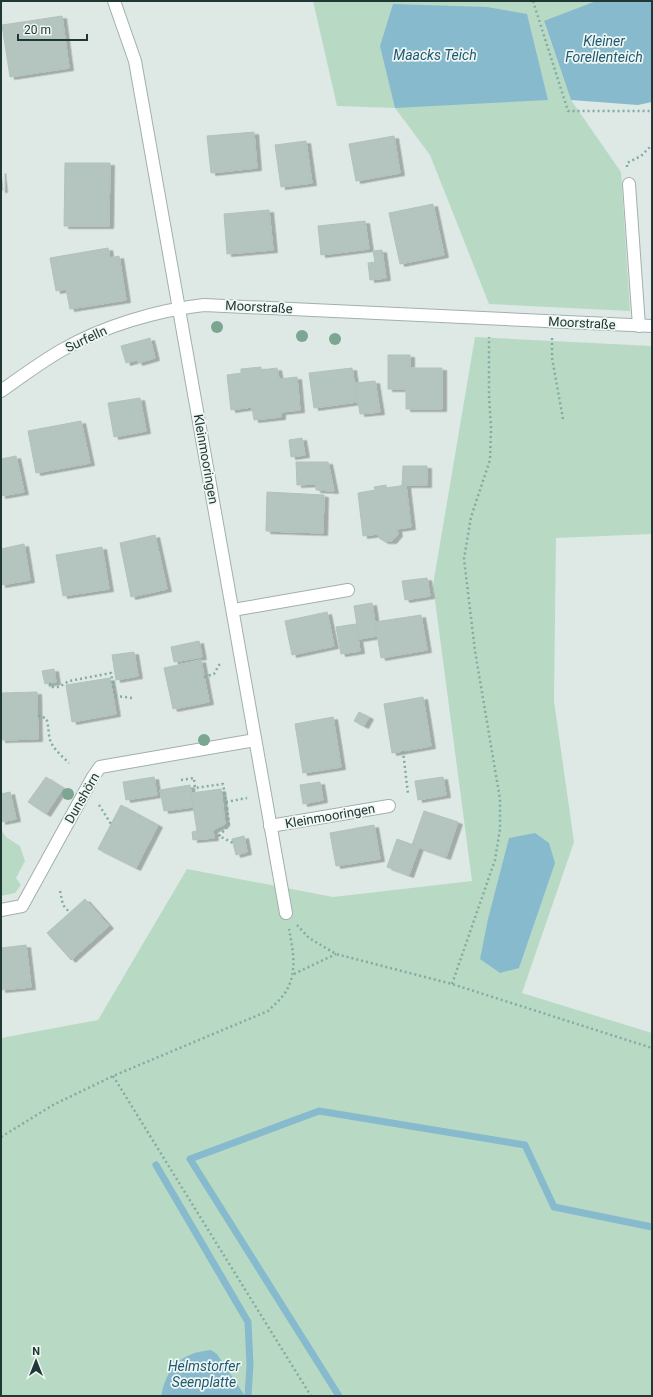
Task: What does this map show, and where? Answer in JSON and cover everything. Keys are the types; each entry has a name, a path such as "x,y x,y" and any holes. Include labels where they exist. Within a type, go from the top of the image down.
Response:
{"street":[{"path":"114,1 135,62 179,308"},
{"path":"629,184 639,326"},
{"name":"Moorstraße","path":"179,308 204,305 652,326"},
{"name":"Surfelln","path":"1,391 62,350 97,333 148,316 179,308"},
{"name":"Kleinmooringen","path":"179,308 286,913"},
{"path":"232,610 348,590"},
{"name":"Dunshörn","path":"1,910 22,906 93,776 100,767 255,740"},
{"name":"Kleinmooringen","path":"270,826 389,806"}],"path":[{"path":"534,1 568,110 652,111"},
{"path":"629,184 627,163 641,156 652,145"},
{"path":"452,984 495,860 500,829 500,799 475,651 464,559 471,517 490,460 491,429 489,395 489,318"},
{"path":"552,321 552,358 563,419"},
{"path":"204,676 214,674 215,669 219,665 241,660"},
{"path":"50,684 50,687 59,687 69,681 111,673 115,696 134,698"},
{"path":"38,716 46,718 49,726 50,741 69,763"},
{"path":"403,751 408,794"},
{"path":"181,780 194,778 195,788 223,784 229,825 219,836 233,843"},
{"path":"99,800 99,806 111,824"},
{"path":"223,809 227,808"},
{"path":"60,891 63,905 70,913"},
{"path":"286,913 309,938 336,954 452,984 652,1048"},
{"path":"1,1136 53,1105 113,1076 268,1010 285,993 294,974 294,954 286,913"},
{"path":"294,974 336,954"},
{"path":"113,1076 311,1396"}],"green space":[{"path":"313,1 596,1 544,22 571,100 621,172 630,311 489,304 430,155 395,108 337,106"},
{"path":"475,337 652,346 652,534 556,538 554,701 574,842 522,993 652,1033 652,1396 1,1396 1,1038 98,1020 187,869 333,897 472,881 433,585"},
{"path":"1,830 6,837 20,846 25,861 16,878 21,885 15,893 1,896"}],"water":[{"name":"Kleiner Forellenteich","path":"596,1 652,1 652,102 638,105 571,100 544,21"},
{"name":"Maacks Teich","path":"393,4 487,7 527,14 548,100 395,108 380,46"},
{"path":"535,833 549,843 555,863 519,968 500,973 480,959 488,919 509,838"},
{"name":"Helmstorfer Seenplatte","path":"211,1350 217,1354 245,1396 161,1396 167,1377 171,1369 177,1363 191,1354"}],"building":[{"path":"62,16 69,68 10,77 2,25"},
{"path":"254,132 257,168 211,173 207,136"},
{"path":"394,136 400,173 356,181 349,144"},
{"path":"306,141 312,183 281,187 275,145"},
{"path":"65,163 110,163 109,226 64,226"},
{"path":"1,171 3,190 1,190"},
{"path":"433,204 444,255 400,264 389,213"},
{"path":"269,210 273,250 227,254 224,214"},
{"path":"365,221 369,249 321,255 318,226"},
{"path":"108,248 110,258 119,256 126,300 70,309 66,289 56,291 50,258"},
{"path":"382,250 386,278 370,280 368,263 375,262 373,251"},
{"path":"150,338 155,358 138,363 137,360 126,363 121,346"},
{"path":"388,355 410,355 410,368 442,368 442,409 406,409 406,389 388,389"},
{"path":"261,367 261,370 277,368 279,379 297,377 300,410 281,412 281,417 254,420 252,407 231,410 227,375 241,373 241,369"},
{"path":"352,368 357,402 314,408 309,373"},
{"path":"375,381 380,412 360,414 355,383"},
{"path":"140,398 146,431 114,437 108,403"},
{"path":"81,421 90,463 36,473 28,431"},
{"path":"302,438 305,455 291,457 289,440"},
{"path":"16,456 24,492 1,496 1,459"},
{"path":"296,462 328,462 334,491 316,490 316,484 297,485"},
{"path":"403,466 427,466 427,485 402,485"},
{"path":"386,485 386,488 406,485 411,527 397,529 398,534 392,541 384,541 379,538 378,534 363,536 358,493 375,490 374,487"},
{"path":"267,492 324,495 323,533 266,531"},
{"path":"155,535 167,589 131,597 120,543"},
{"path":"24,544 30,580 1,585 1,549"},
{"path":"102,547 109,589 63,596 56,555"},
{"path":"427,578 430,596 405,600 402,581"},
{"path":"372,603 377,636 359,639 354,606"},
{"path":"327,612 334,646 292,655 285,621"},
{"path":"421,615 427,650 381,658 375,622"},
{"path":"356,624 360,651 341,654 336,627"},
{"path":"199,641 202,657 174,662 171,647"},
{"path":"134,652 138,676 116,680 112,655"},
{"path":"201,660 209,702 173,709 164,668"},
{"path":"54,669 56,682 45,684 42,671"},
{"path":"110,678 116,714 72,722 66,685"},
{"path":"37,692 38,739 1,740 1,693"},
{"path":"423,697 431,746 392,753 384,704"},
{"path":"359,712 369,717 364,726 354,721"},
{"path":"333,717 341,767 303,773 295,724"},
{"path":"46,777 63,788 46,814 28,802"},
{"path":"154,777 157,795 126,800 123,782"},
{"path":"443,777 446,795 418,800 415,781"},
{"path":"320,782 323,800 303,804 300,785"},
{"path":"190,785 193,807 164,811 160,790"},
{"path":"221,789 225,824 213,830 214,838 193,840 192,832 197,831 191,793"},
{"path":"10,792 16,819 1,822 1,794"},
{"path":"121,805 158,825 136,868 98,849"},
{"path":"424,811 458,822 446,857 412,845"},
{"path":"374,825 380,859 336,866 330,833"},
{"path":"244,836 247,852 236,855 232,839"},
{"path":"397,839 419,847 409,875 387,867"},
{"path":"85,899 109,926 71,960 47,933"},
{"path":"26,945 31,987 1,990 1,948"}],"waterway":[{"path":"339,1396 190,1159 319,1111 525,1145 554,1207 652,1227"},
{"path":"156,1165 248,1322 250,1365 248,1396"}]}
